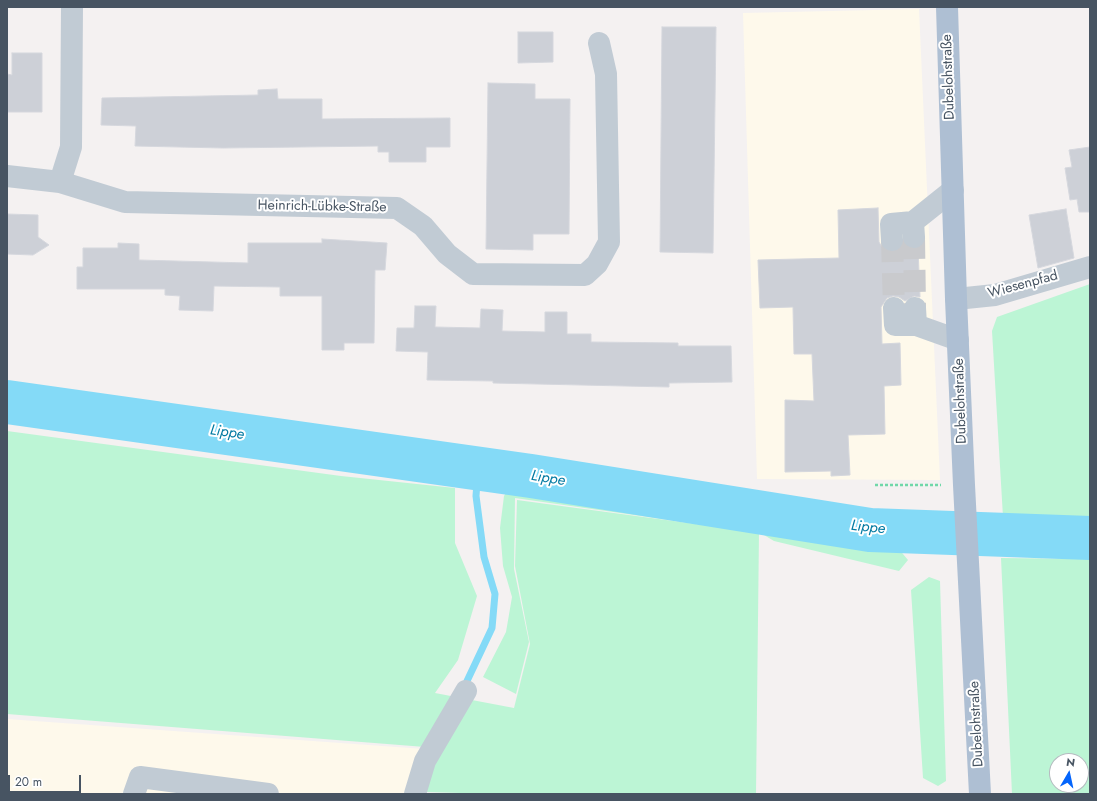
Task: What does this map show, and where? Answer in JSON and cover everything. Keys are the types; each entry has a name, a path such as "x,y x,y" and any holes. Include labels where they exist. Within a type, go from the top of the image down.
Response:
{"main road":[{"name":"Dubelohstraße","path":"947,7 956,298 964,491 970,574 980,794"}],"street":[{"path":"60,182 71,147 72,7"},
{"name":"Heinrich-Lübke-Straße","path":"7,176 60,182 125,202 397,208 423,226 447,254 473,274 585,275 597,264 609,242 606,74 599,43"},
{"path":"892,240 891,224 913,230 953,190"},
{"name":"Wiesenpfad","path":"956,298 995,295 1090,267"},
{"path":"908,314 958,340"},
{"path":"415,794 424,761 466,691"},
{"path":"134,794 140,777 268,794"}],"path":[{"path":"875,485 964,491"}],"shaded area":[{"path":"919,9 940,480 757,479 743,13"},
{"path":"7,719 424,749 425,793 471,794 7,794"}],"green space":[{"path":"1090,284 1090,516 1003,517 992,331 997,317"},
{"path":"7,431 341,476 455,488 455,543 477,596 458,660 435,693 514,708 530,644 515,566 517,500 718,527 515,498 514,569 529,642 516,694 483,677 506,632 512,597 503,566 500,528 504,496 508,489 898,548 908,560 899,571 774,541 759,532 756,794 495,794 425,792 425,747 7,714"},
{"path":"1001,558 1090,559 1090,794 1012,794"},
{"path":"929,577 940,581 946,781 938,786 923,778 911,590"}],"building":[{"path":"662,27 716,27 713,253 660,252"},
{"path":"518,32 553,32 553,62 518,63"},
{"path":"12,53 42,53 42,112 7,112 7,74 12,75"},
{"path":"488,83 535,84 535,99 570,99 569,234 533,234 533,250 486,249"},
{"path":"277,89 278,99 322,99 322,119 450,118 450,147 426,147 426,162 389,162 389,152 378,152 378,146 223,148 135,146 136,126 101,125 102,98 258,95 258,90"},
{"path":"1090,147 1090,212 1079,212 1077,199 1070,200 1065,168 1072,167 1069,150"},
{"path":"878,208 879,242 886,251 892,252 899,250 904,244 909,248 918,248 920,297 914,296 905,301 899,297 893,296 887,298 881,307 882,344 900,343 901,385 884,386 885,434 848,435 850,475 831,476 831,471 785,472 785,400 814,401 812,354 794,354 793,307 760,308 758,260 839,258 838,210"},
{"path":"1066,209 1074,258 1038,268 1029,215"},
{"path":"7,214 38,215 38,237 49,245 33,255 7,254"},
{"path":"322,239 387,243 385,270 375,270 374,343 344,343 344,350 322,350 322,296 280,296 280,287 214,286 213,311 179,310 180,296 165,295 165,289 77,289 77,267 83,267 83,248 118,248 118,243 139,244 139,260 248,263 248,243 322,243"},
{"path":"415,306 436,306 435,327 480,328 481,309 503,310 502,331 545,332 545,312 567,312 567,334 591,334 591,342 678,343 678,346 731,346 732,382 669,383 669,387 427,380 428,352 396,351 397,328 414,328"}],"waterway":[{"name":"Lippe","path":"7,402 531,476 870,530 1090,538"},
{"path":"467,681 492,628 495,594 484,557 476,496 478,469"}],"tunnel":[{"path":"914,237 915,308"},
{"path":"892,240 894,308"}]}
